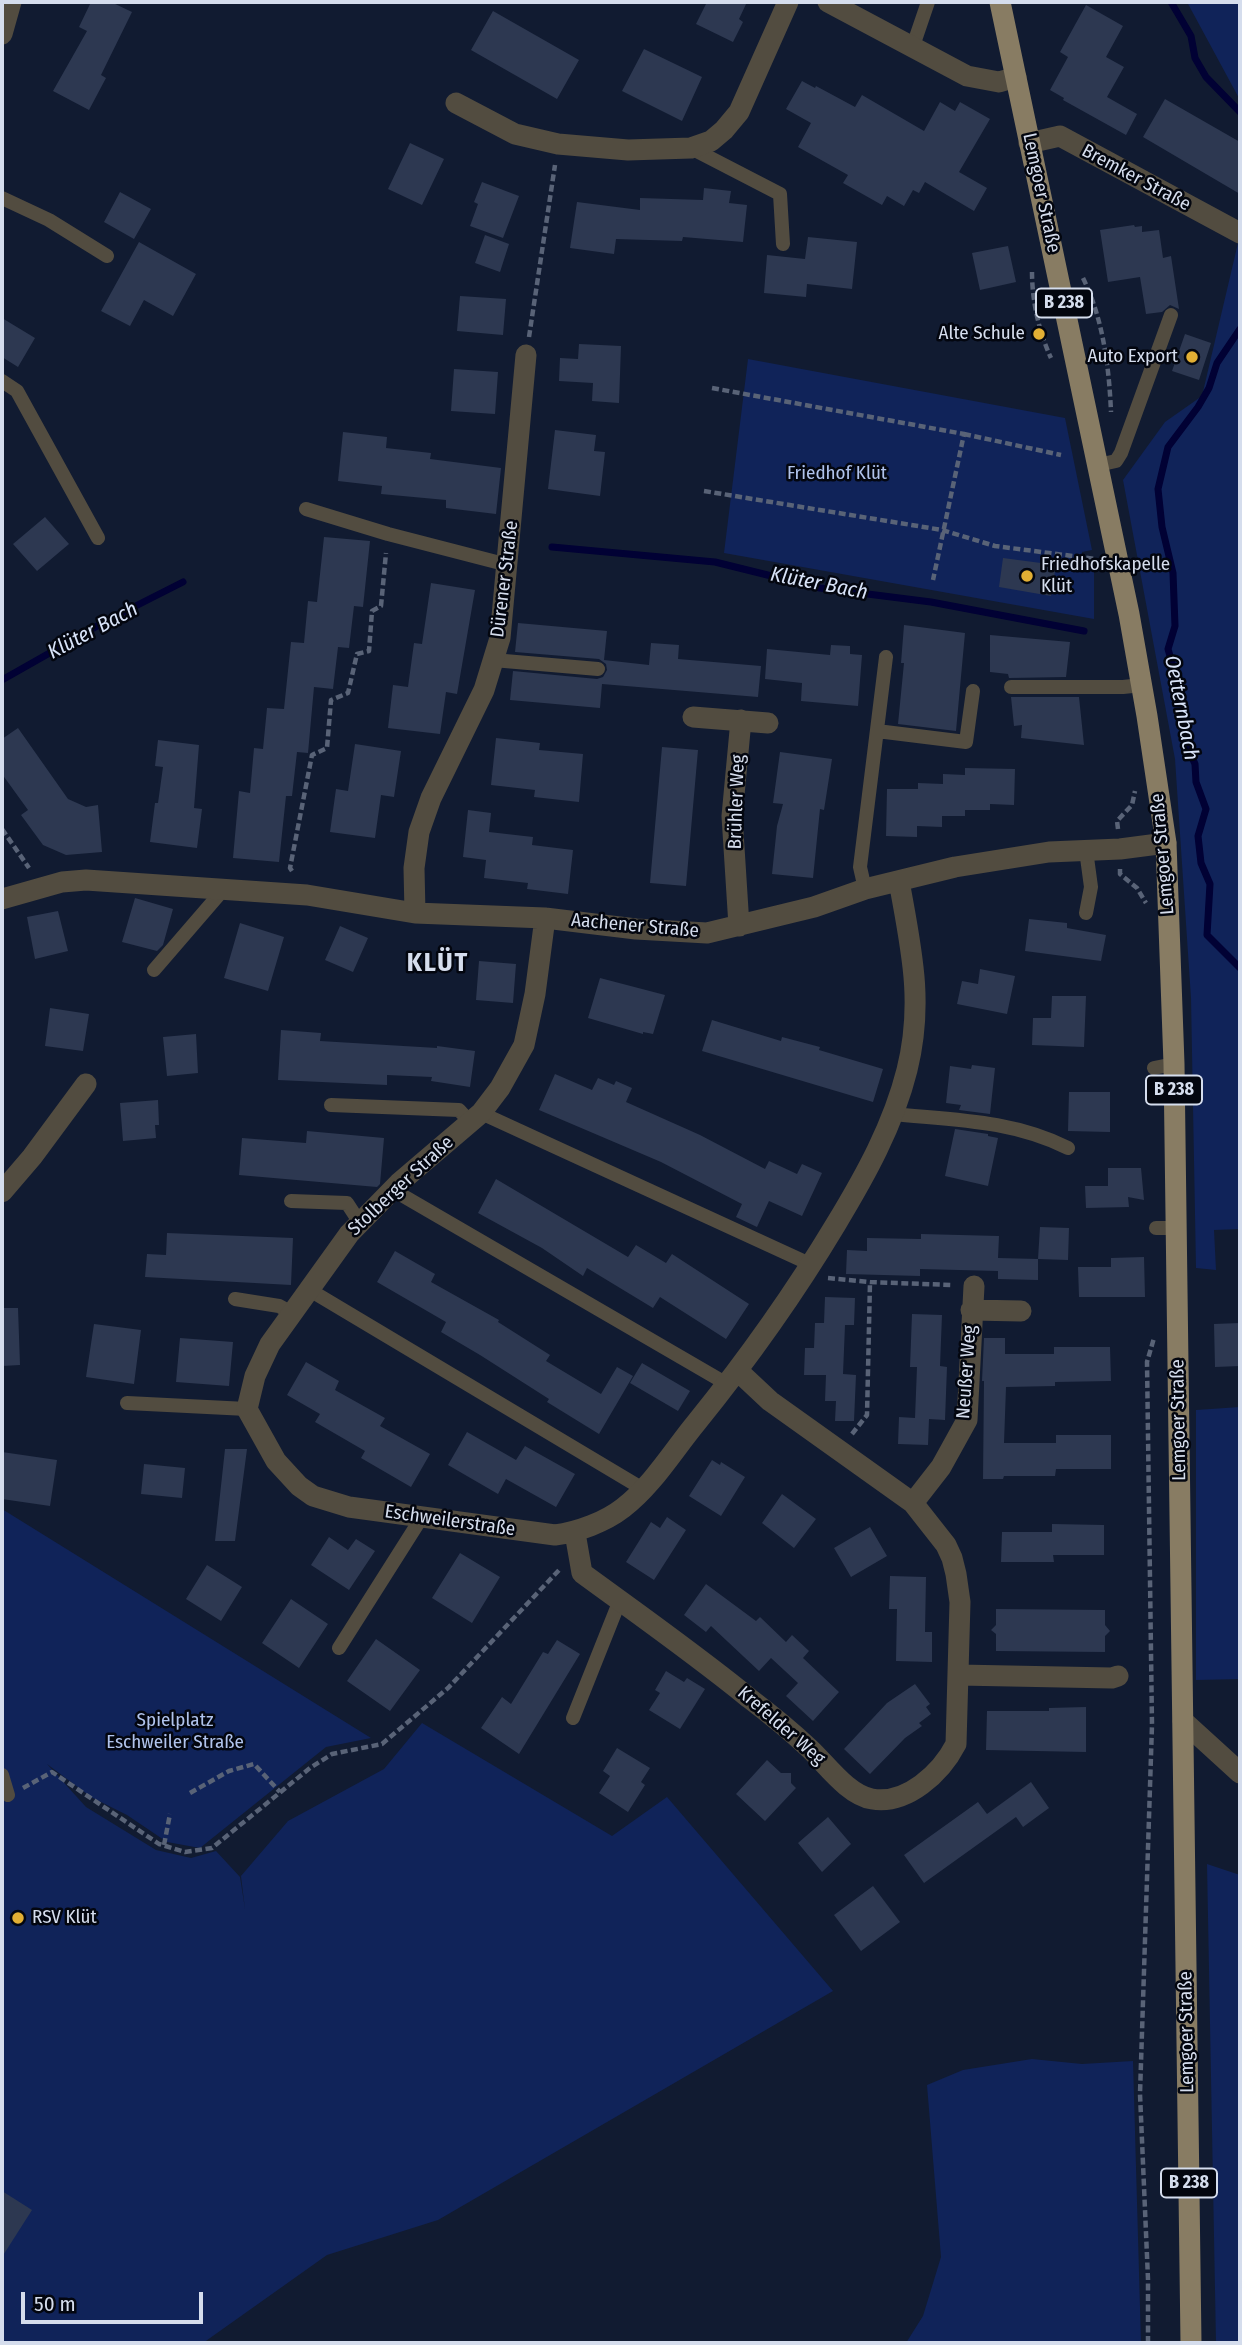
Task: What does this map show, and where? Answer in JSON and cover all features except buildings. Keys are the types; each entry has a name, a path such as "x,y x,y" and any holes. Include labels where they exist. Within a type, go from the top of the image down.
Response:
{"main road":[{"name":"Lemgoer Straße","path":"1000,2 1142,685 1166,844 1166,1228 1183,1721 1191,2343"}],"street":[{"path":"2,34 12,2"},
{"path":"456,103 515,134 558,144 628,150 691,148 711,141 739,112 788,2"},
{"path":"828,2 967,76 999,82 1016,77"},
{"name":"Bremker Straße","path":"1030,142 1060,136 1240,233"},
{"name":"Dürener Straße","path":"415,913 414,868 419,832 436,787 484,690 500,638 526,355"},
{"path":"693,717 768,723"},
{"name":"Brühler Weg","path":"739,926 732,816 741,720"},
{"name":"Aachener Straße","path":"2,899 62,882 86,880 307,895 415,913 545,918 636,929 707,933 814,907 865,890 955,867 1049,852 1166,844"},
{"name":"Eschweilerstraße","path":"247,1409 267,1447 288,1474 313,1496 349,1507 555,1535 575,1533 622,1509 643,1489 733,1378 812,1265 869,1171 907,1072 915,1033 917,993 899,881"},
{"name":"Stolberger Straße","path":"247,1409 255,1376 265,1354 308,1289 360,1223 393,1190 476,1117 500,1088 524,1045 535,994 545,918"},
{"path":"2,1192 32,1157 86,1084"},
{"name":"Neußer Weg","path":"913,1503 941,1467 967,1420 974,1286"},
{"name":"Neußer Weg","path":"971,1310 1021,1311"},
{"name":"Krefelder Weg","path":"575,1533 582,1573 715,1670 788,1729 854,1791 870,1799 892,1799 938,1772 956,1744 960,1602 952,1558 931,1524 913,1503 770,1401 733,1378"},
{"path":"960,1675 1118,1676"},
{"path":"1183,1721 1240,1773"}],"lane":[{"path":"913,46 928,2"},
{"path":"691,148 780,194 783,244"},
{"path":"2,198 49,219 107,256"},
{"path":"1098,464 1116,461 1121,453 1171,315"},
{"path":"2,381 17,391 98,538"},
{"path":"306,509 388,534 508,565"},
{"path":"865,890 860,867 886,657"},
{"path":"493,660 598,669"},
{"path":"1011,687 1142,685"},
{"path":"877,731 966,742 973,691"},
{"path":"1086,850 1091,887 1086,913"},
{"path":"154,970 223,890"},
{"path":"331,1105 459,1110 812,1265"},
{"path":"893,1114 1003,1125 1041,1135 1068,1148"},
{"path":"393,1190 733,1378"},
{"path":"291,1201 347,1203 360,1223"},
{"path":"308,1289 643,1489"},
{"path":"235,1299 279,1306 292,1313"},
{"path":"127,1404 247,1409"},
{"path":"339,1648 422,1517"},
{"path":"573,1718 620,1600"},
{"path":"2,1775 8,1795"}],"path":[{"path":"526,355 558,144"},
{"path":"1032,264 1032,286 1042,339 1055,369"},
{"path":"712,388 964,434 1060,455"},
{"path":"933,580 964,434"},
{"path":"704,491 942,530 995,546 1100,559 1098,547"},
{"path":"307,895 290,868 312,755 327,748 331,700 348,693 356,654 369,651 372,611 381,606 388,534"},
{"path":"1136,787 1132,805 1118,821 1120,874 1137,888 1149,907"},
{"path":"2,829 42,887"},
{"path":"848,1280 974,1286"},
{"path":"839,1451 867,1415 870,1282"},
{"path":"1149,2343 1140,2095 1152,1726 1147,1362 1155,1334"},
{"path":"8,1795 52,1772 164,1845 185,1852 212,1848 310,1768 332,1754 382,1744 448,1688 566,1563 575,1533"},
{"path":"190,1793 229,1771 254,1764 280,1792"},
{"path":"164,1845 170,1814"}],"green space":[{"path":"1187,2 1240,2 1240,100"},
{"path":"1238,243 1240,1229 1214,1230 1216,1270 1196,1268 1191,998 1175,759 1123,480 1165,422 1202,396"},
{"name":"Friedhof Klüt","path":"748,359 1065,418 1092,550 1082,552 1082,562 1094,565 1094,619 724,553"},
{"path":"1240,1407 1240,1679 1196,1680 1196,1410"},
{"name":"Spielplatz Eschweiler Straße","path":"2,1509 371,1738 326,1747 200,1848 167,1842 127,1815 91,1797 47,1764 86,1807 156,1850 191,1858 216,1851 240,1877 245,1909 241,1876 288,1821 384,1769 422,1723 612,1836 667,1797 833,1991 438,2220 327,2255 203,2343 2,2343"},
{"path":"1207,1864 1240,1875 1240,2343 1216,2343"},
{"path":"1032,2059 1082,2064 1133,2061 1141,2343 906,2343 923,2316 941,2257 927,2085 963,2070"}],"waterway":[{"name":"Oetternbach","path":"1171,2 1191,36 1195,58 1206,77 1240,112"},
{"name":"Oetternbach","path":"1240,329 1217,363 1209,388 1198,407 1168,447 1158,489 1162,527 1173,573 1175,626 1168,649 1184,705 1184,739 1195,764 1196,782 1206,809 1198,836 1201,863 1210,884 1207,935 1240,968"},
{"name":"Klüter Bach","path":"552,547 715,562 820,588 931,602 1084,631"},
{"name":"Klüter Bach","path":"2,680 106,621 183,582"}],"place":[{"name":"Alte Schule","path":"1039,334"},
{"name":"Auto Export","path":"1192,357"},
{"name":"Friedhofskapelle Klüt","path":"1027,576"},
{"name":"RSV Klüt","path":"18,1918"}],"district":[{"name":"KLÜT","path":"438,964"}]}
